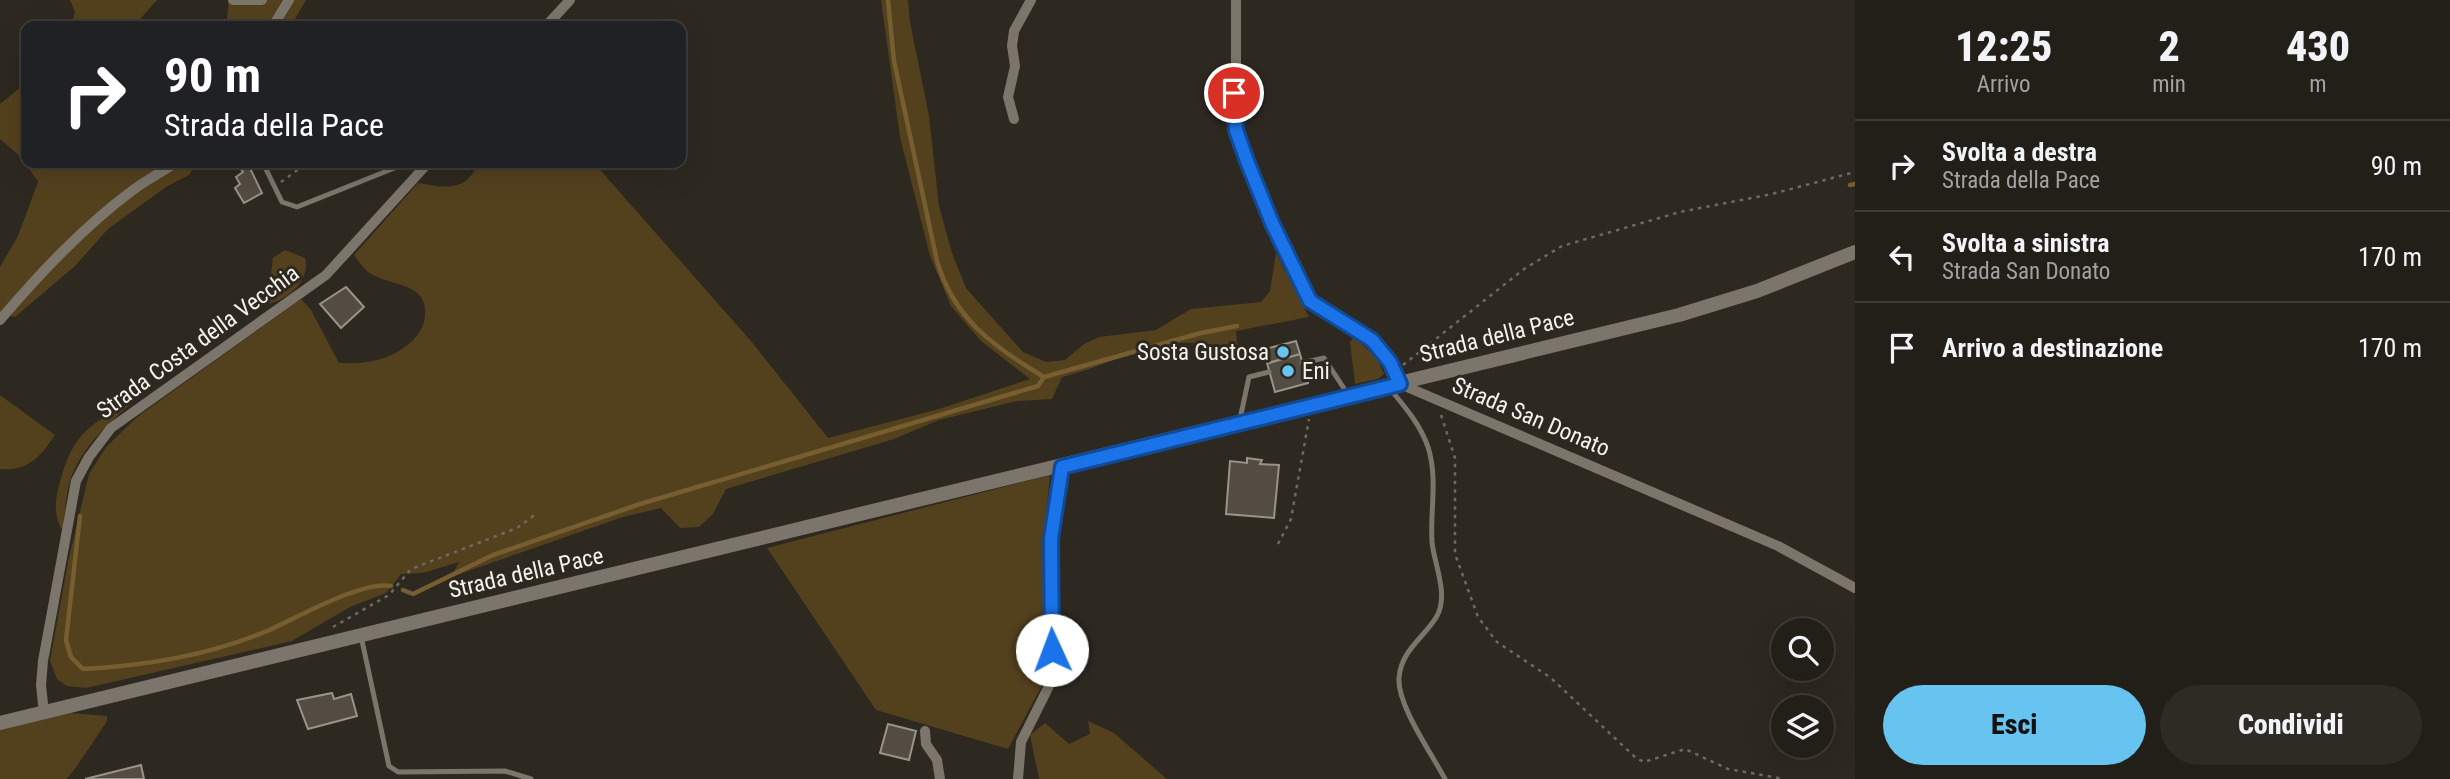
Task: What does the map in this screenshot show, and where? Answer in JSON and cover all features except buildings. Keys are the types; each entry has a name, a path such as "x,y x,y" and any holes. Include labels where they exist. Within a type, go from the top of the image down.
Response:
{"street":[{"path":"233,0 262,0"},
{"path":"276,21 289,0"},
{"path":"551,21 570,0"},
{"path":"1014,119 1008,97 1014,66 1014,31 1031,0"},
{"path":"1236,0 1236,130 1272,223 1310,301 1372,340 1394,381"},
{"path":"0,320 50,264 100,217 135,188 167,168"},
{"name":"Strada Costa della Vecchia","path":"44,713 41,685 45,649 76,481 89,457 111,428 326,275 423,168"},
{"name":"Strada della Pace","path":"0,723 1062,467 1349,396 1394,381 1717,304 1803,274 1855,251"},
{"name":"Strada San Donato","path":"1394,381 1778,545 1855,588"},
{"path":"1018,779 1021,741 1054,676 1051,539 1062,467"},
{"path":"925,731 926,744 937,760 940,779"}],"lane":[{"path":"265,168 272,187 282,202 298,207 395,168"},
{"path":"1302,363 1324,358 1349,396"},
{"path":"1239,423 1249,377 1269,372"},
{"path":"1394,381 1417,422 1428,449 1435,494 1432,541 1441,601 1437,615 1403,659 1399,678 1400,694 1445,779"},
{"path":"361,636 389,766 398,772 505,771 531,779"}],"path":[{"path":"272,187 300,168"},
{"path":"1394,381 1524,269 1562,246 1679,212 1798,189 1855,172"},
{"path":"1434,399 1450,434 1455,458 1455,554 1484,628 1497,642 1551,678 1636,758 1644,762 1685,749 1728,769 1784,779"},
{"path":"1278,544 1291,519 1312,405"},
{"path":"332,627 389,595 411,569 517,528 537,513"}],"shaded area":[{"path":"70,0 157,0 138,21 72,21 75,12"},
{"path":"229,0 306,0 294,21 227,21"},
{"path":"881,0 908,0 929,116 939,206 952,253 966,288 1023,352 1046,362 1065,360 1084,344 1099,337 1156,330 1191,309 1261,302 1270,291 1276,253 1309,317 1236,331 1238,351 1195,343 1178,343 1144,350 1062,377 1052,399 1017,401 939,420 894,439 726,489 713,514 699,527 680,528 661,508 623,517 451,577 459,562 423,573 401,574 386,593 350,607 292,641 86,688 67,686 57,679 50,661 68,562 89,474 106,447 137,417 301,299 311,310 339,363 377,360 395,353 414,339 425,318 424,304 420,296 405,286 376,277 362,266 354,255 418,183 454,186 468,179 475,168 598,168 751,341 828,438 939,409 1030,379 981,341 951,306 930,256 900,137"},
{"path":"21,87 21,157 0,139 0,104"},
{"path":"29,168 194,168 189,175 166,187 108,229 75,266 15,317 0,313 0,267 18,236 38,182"},
{"path":"285,250 305,258 304,274 296,289 282,299 266,304 262,297 270,281 273,258"},
{"path":"1354,337 1377,358 1384,374 1378,379 1355,384 1350,342"},
{"path":"0,395 55,435 39,456 18,468 0,469"},
{"path":"139,397 90,445 75,468 67,493 62,530 57,518 56,500 72,449 98,421"},
{"path":"1050,475 1043,549 1046,678 1008,749 876,710 767,548"},
{"path":"71,713 107,716 107,721 69,777 0,779 0,728"},
{"path":"1088,721 1114,733 1167,779 1039,779 1030,735 1045,723 1069,744 1090,734"}],"waterway":[{"path":"888,0 894,61 937,261 954,299 978,330 1044,377 1201,333 1237,326"},
{"path":"1850,185 1855,184"},
{"path":"403,590 413,594 493,555 640,504 1038,386 1044,377"},
{"path":"80,516 66,640 71,657 83,669 153,662 223,647 267,631 346,594 378,586 391,586"}],"place":[{"name":"Sosta Gustosa","path":"1283,352"},
{"name":"Eni","path":"1288,371"}],"route":[{"path":"1052,650 1051,539 1062,467 1400,384 1390,362 1372,340 1310,301 1272,223 1247,161 1236,130 1234,93"}]}
